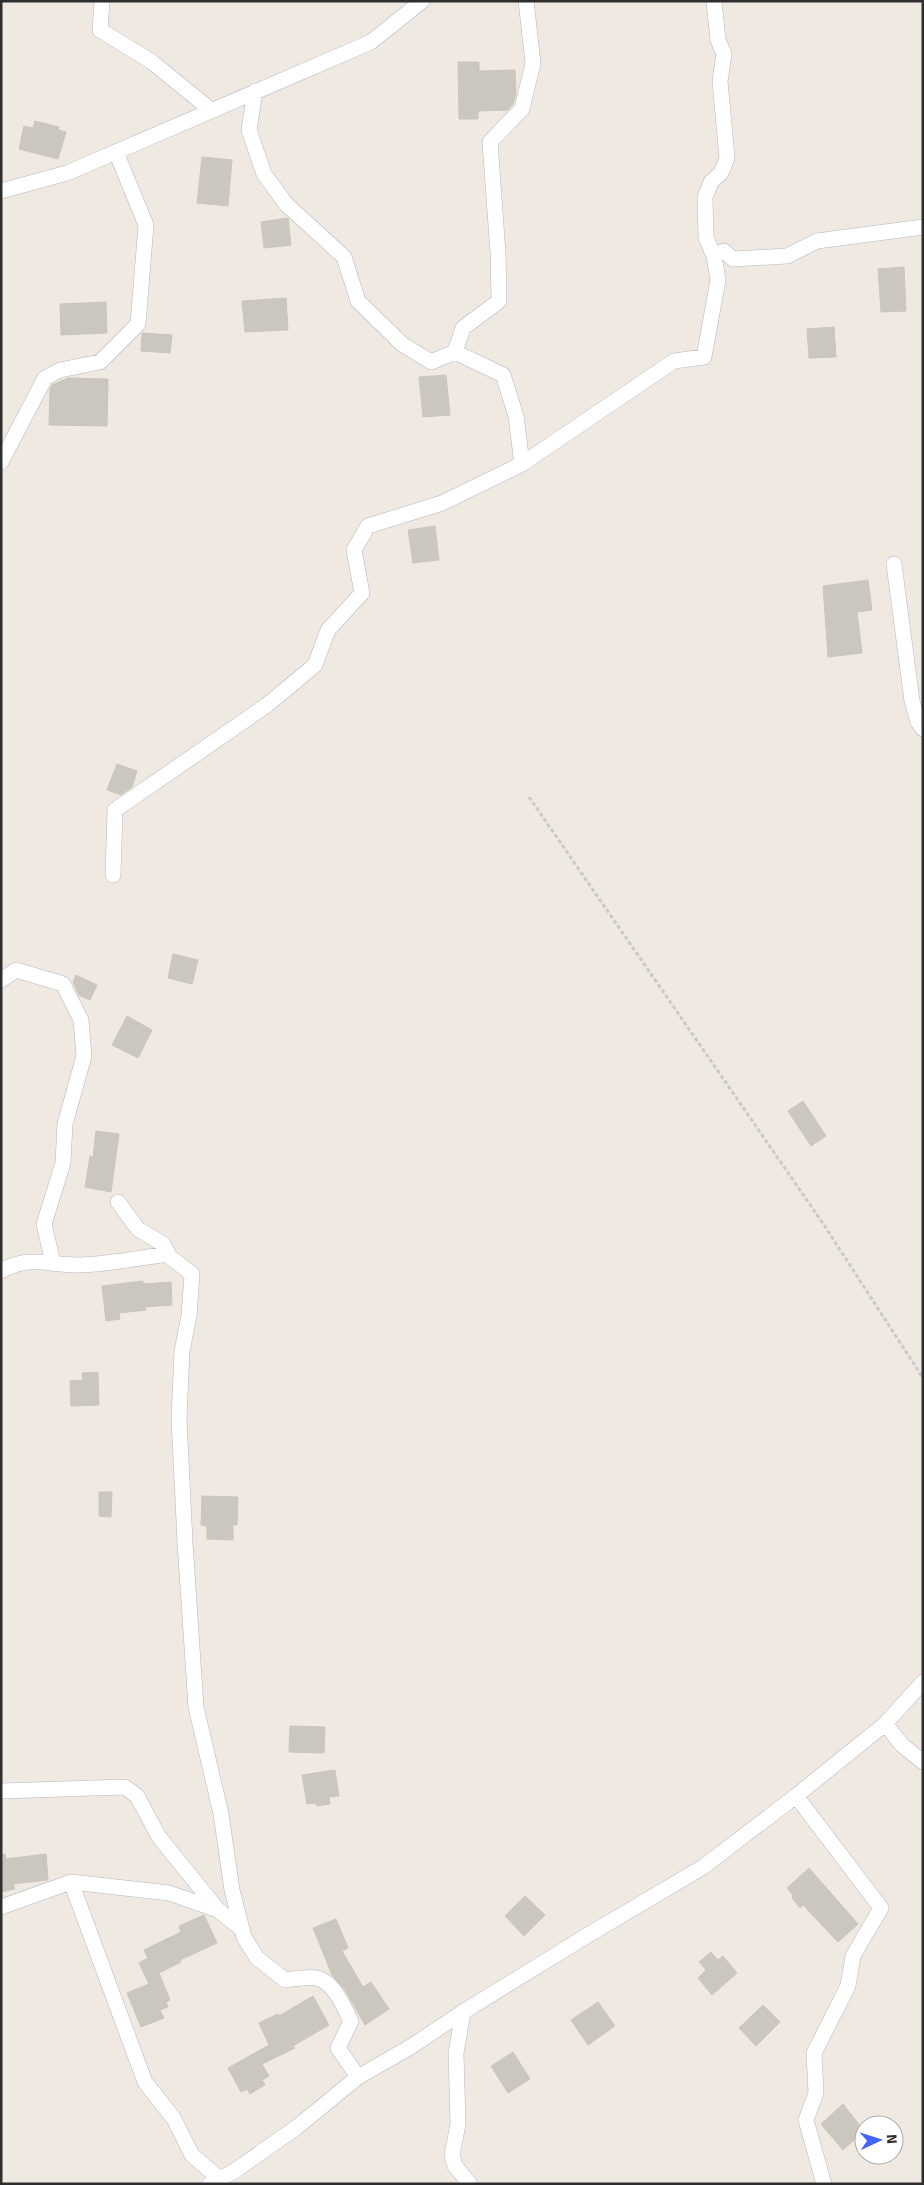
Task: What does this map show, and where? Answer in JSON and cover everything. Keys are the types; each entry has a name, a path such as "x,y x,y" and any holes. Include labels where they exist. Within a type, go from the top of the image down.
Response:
{"street":[{"path":"102,1 100,30 152,62 211,110"},
{"path":"1,191 66,173 370,42 422,1"},
{"path":"455,352 463,328 499,301 498,253 490,142 522,109 533,63 526,1"},
{"path":"113,875 115,810 267,706 315,665 328,630 362,593 354,550 368,526 442,504 522,464 674,361 704,357 718,280 714,256 706,238 705,197 710,182 721,173 727,158 720,81 724,54 718,40 714,1"},
{"path":"255,91 249,130 264,174 286,204 344,257 358,301 402,344 431,362 455,352 503,375 516,416 522,464"},
{"path":"1,462 45,378 60,370 100,362 138,324 146,225 116,152"},
{"path":"714,256 724,251 733,259 787,256 817,241 923,227"},
{"path":"894,564 912,700 918,722 923,730"},
{"path":"1,980 16,970 63,984 81,1020 84,1056 65,1124 63,1163 44,1224 53,1263"},
{"path":"118,1202 138,1229 163,1244 168,1254 192,1274 189,1316 182,1351 179,1418 184,1542 196,1707 221,1814 232,1890 244,1937 257,1958 285,1980 316,1978 329,1985 351,2021 338,2048 358,2077"},
{"path":"1,1271 10,1266 30,1261 80,1265 168,1254"},
{"path":"71,1882 145,2082 174,2119 192,2155 215,2181 233,2172 297,2126 358,2077 412,2046 463,2012 703,1867 796,1796 885,1724 923,1682"},
{"path":"885,1724 902,1745 923,1762"},
{"path":"1,1791 125,1787 137,1796 159,1837 218,1910 242,1929"},
{"path":"796,1796 881,1908 852,1956 848,1986 814,2053 816,2093 806,2120 824,2184"},
{"path":"1,1907 71,1882 169,1893 218,1910"},
{"path":"463,2012 456,2053 458,2124 452,2155 456,2166 470,2184"}],"path":[{"path":"529,797 822,1222 923,1378"}],"building":[{"path":"458,62 479,62 479,71 515,70 516,95 513,104 508,110 478,111 478,119 459,119"},
{"path":"35,121 59,127 58,130 66,132 58,159 19,149 24,126 33,128"},
{"path":"202,157 232,160 228,206 197,203"},
{"path":"288,218 291,245 264,248 261,222"},
{"path":"904,267 906,311 881,312 878,269"},
{"path":"286,298 288,330 245,332 242,301"},
{"path":"106,302 107,333 61,335 60,304"},
{"path":"834,327 836,357 809,358 807,329"},
{"path":"142,333 172,335 170,353 141,351"},
{"path":"446,375 450,415 423,417 419,377"},
{"path":"68,378 108,379 107,426 49,425 50,389 52,385"},
{"path":"435,526 439,560 413,563 408,530"},
{"path":"868,580 872,610 857,612 862,653 828,657 823,586"},
{"path":"117,764 137,771 132,787 121,795 107,790"},
{"path":"173,954 198,960 192,984 168,978"},
{"path":"76,975 97,985 90,1000 79,995 73,982"},
{"path":"127,1016 152,1030 138,1058 112,1045"},
{"path":"803,1101 826,1136 811,1146 788,1111"},
{"path":"96,1131 119,1134 111,1192 85,1187 90,1156 93,1157"},
{"path":"143,1281 143,1284 171,1282 172,1305 145,1307 146,1310 119,1313 120,1319 106,1321 102,1286"},
{"path":"98,1372 99,1405 71,1406 70,1381 83,1380 82,1373"},
{"path":"99,1492 112,1492 111,1517 99,1516"},
{"path":"202,1496 238,1497 237,1525 233,1525 233,1540 207,1539 207,1526 201,1525"},
{"path":"290,1726 325,1727 324,1753 289,1752"},
{"path":"335,1770 339,1796 329,1797 330,1804 317,1806 316,1803 307,1804 302,1775"},
{"path":"5,1854 6,1859 46,1854 48,1880 13,1884 15,1889 1,1892 1,1855"},
{"path":"809,1868 858,1924 838,1942 803,1905 800,1908 787,1888"},
{"path":"525,1896 545,1915 524,1936 505,1916"},
{"path":"204,1915 217,1943 180,1960 181,1962 159,1973 170,2000 166,2002 168,2007 160,2010 164,2018 141,2027 127,1993 149,1984 139,1963 148,1958 144,1950 181,1932 179,1926"},
{"path":"336,1919 348,1948 342,1951 363,1987 371,1982 389,2009 365,2025 345,1990 332,1975 313,1928"},
{"path":"711,1952 718,1960 723,1956 737,1973 712,1995 698,1978 706,1970 699,1962"},
{"path":"313,1996 329,2025 293,2046 295,2048 262,2064 269,2076 262,2080 265,2085 250,2094 247,2089 241,2092 228,2068 269,2045 259,2023 278,2014 279,2016"},
{"path":"598,2002 615,2026 588,2045 571,2020"},
{"path":"763,2005 780,2022 756,2046 739,2028"},
{"path":"513,2052 530,2079 508,2093 491,2066"},
{"path":"843,2104 854,2118 854,2140 843,2150 821,2124"}]}
